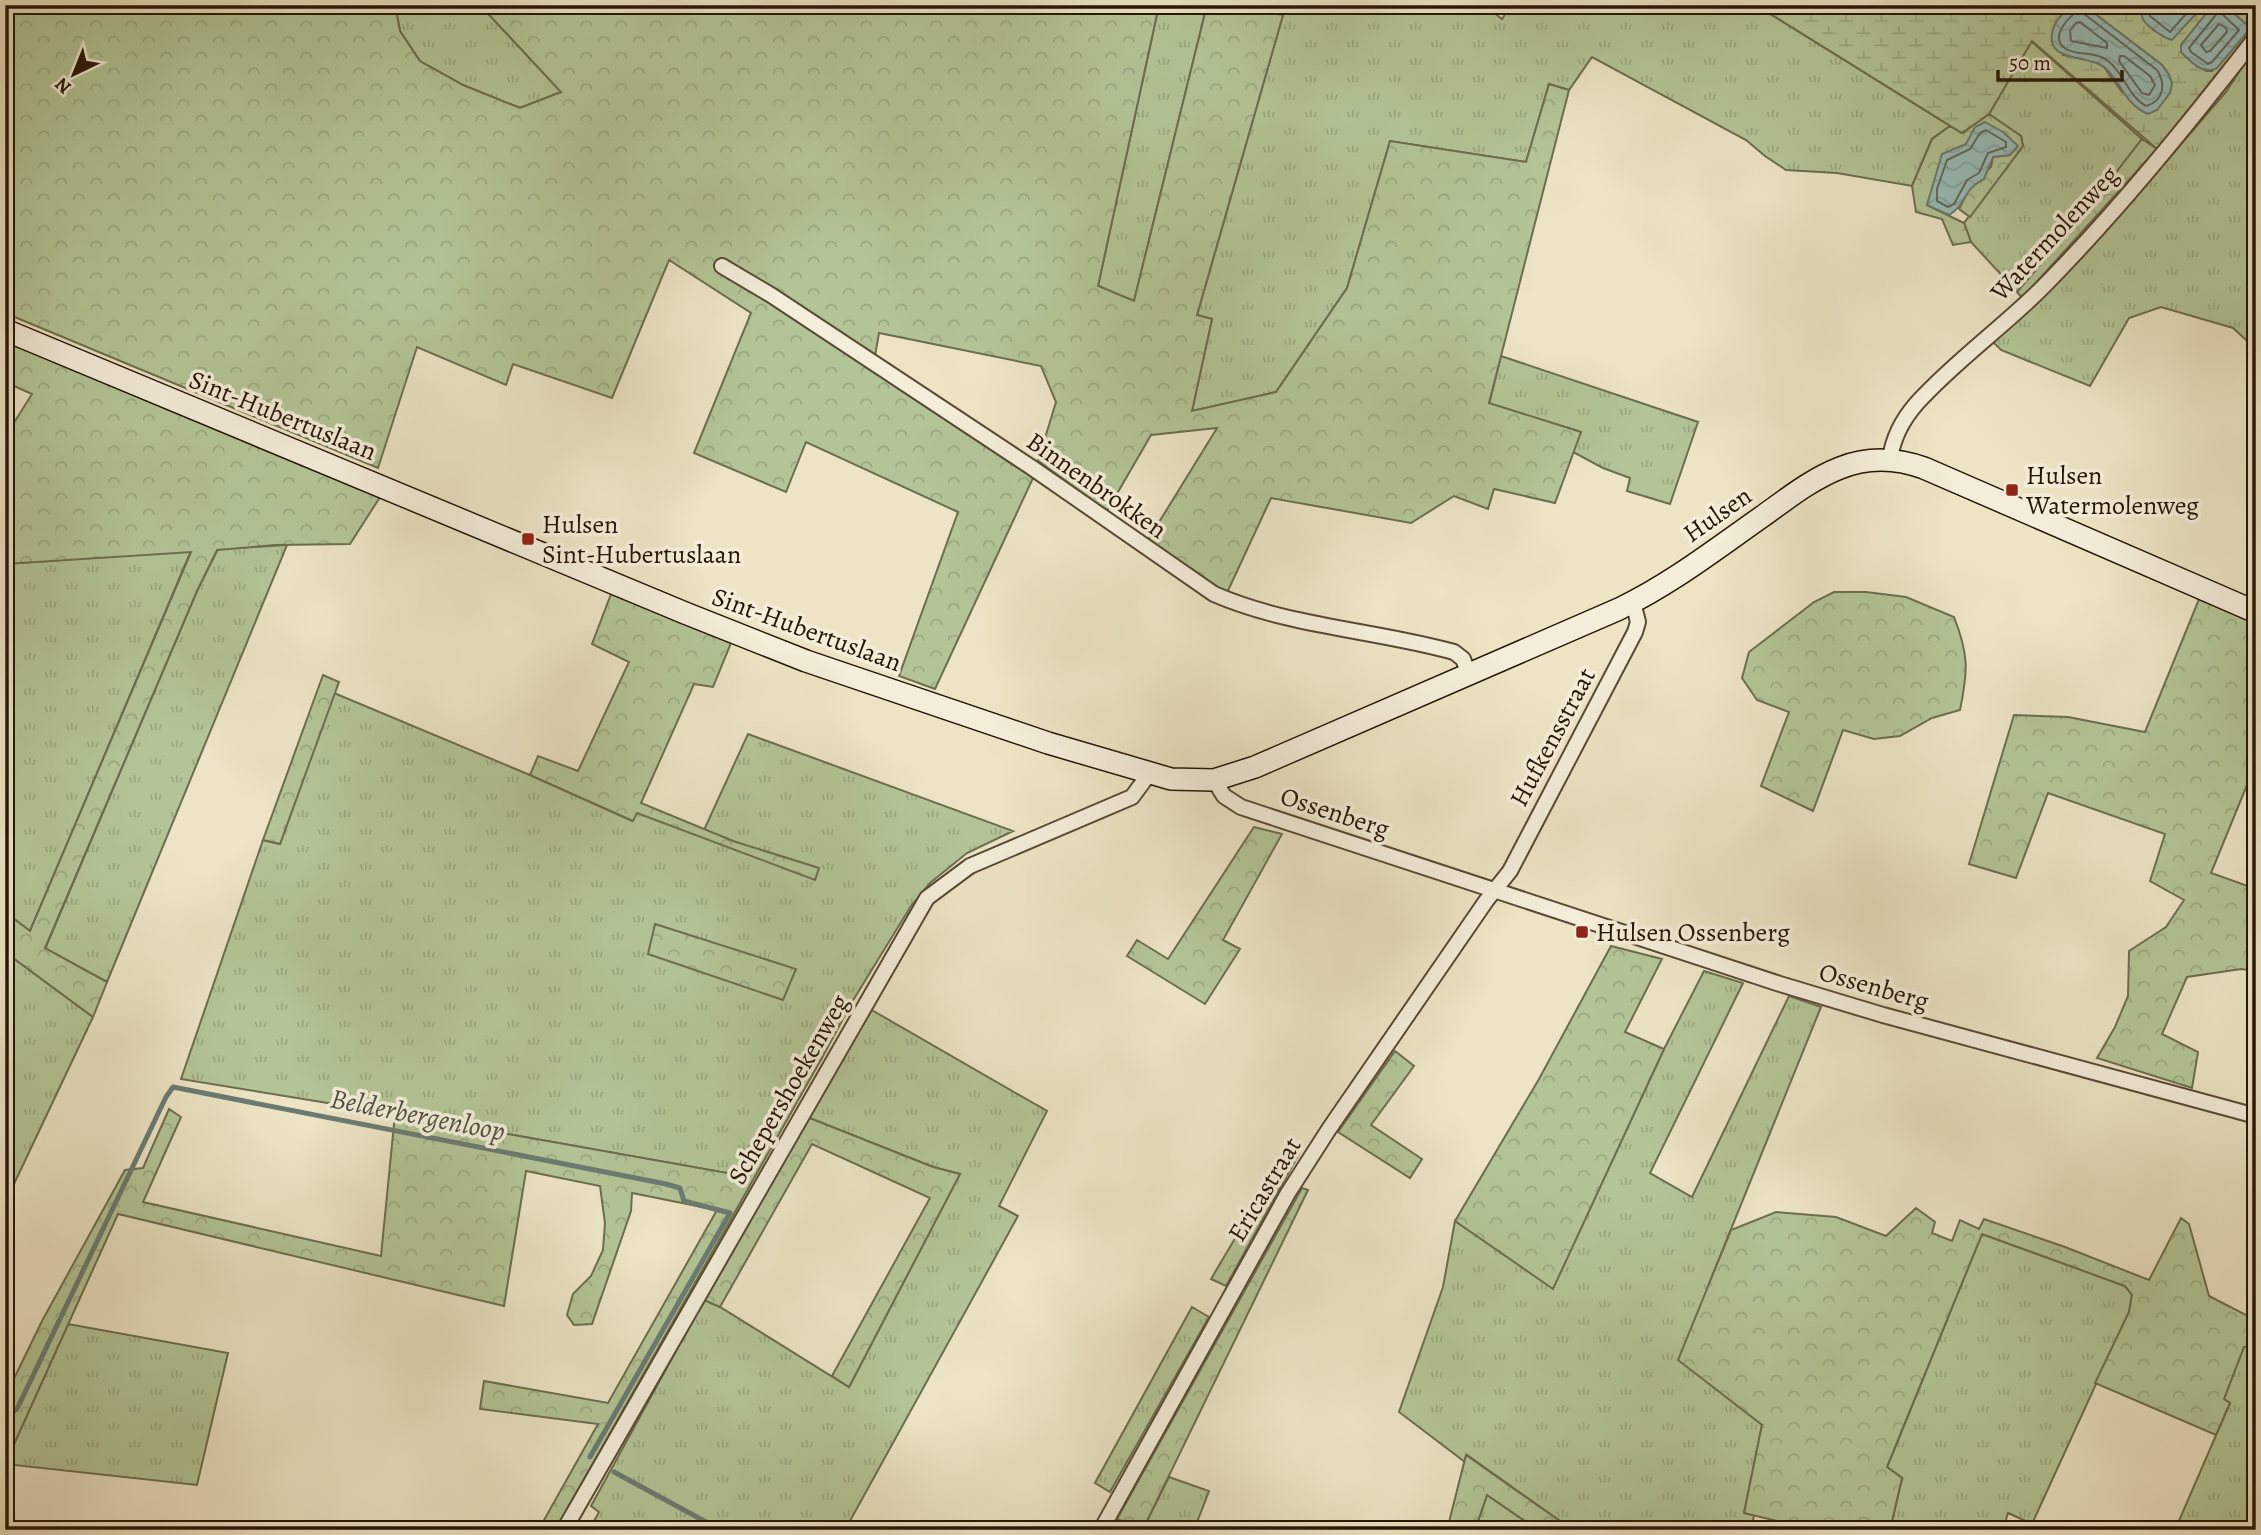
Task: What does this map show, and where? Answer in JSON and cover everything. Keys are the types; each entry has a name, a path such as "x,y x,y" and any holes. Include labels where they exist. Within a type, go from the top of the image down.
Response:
{"street":[{"name":"Watermolenweg","path":"1889,459 1899,427 1917,402 2041,289 2193,118 2256,37"},
{"name":"Binnenbrokken","path":"722,266 771,295 1038,472 1214,594 1240,605 1313,623 1454,652 1462,659 1469,674"},
{"name":"Sint-Hubertuslaan","path":"5,330 782,652 1048,743 1149,774 1171,779 1214,780"},
{"name":"Hulsen","path":"1214,780 1255,767 1633,602 1668,583 1813,481 1842,467 1889,459 1924,468 2256,612"},
{"name":"Hufkensstraat","path":"1495,890 1510,871 1635,632 1638,622 1633,602"},
{"name":"Schepershoekenweg","path":"564,1530 927,898 970,866 1132,797 1149,774"},
{"name":"Ossenberg","path":"1214,780 1224,796 1241,807 1780,984 1883,1015 2256,1116"},
{"name":"Ericastraat","path":"1101,1530 1288,1193 1329,1129 1495,890"}],"green space":[{"path":"5,5 395,5 400,31 420,61 463,85 520,108 561,92 480,5 1159,5 1098,286 1134,301 1207,5 1232,5 1283,15 1197,315 1212,319 1192,411 1276,392 1347,288 1390,141 1526,162 1549,84 1569,90 1489,403 1581,432 1555,503 1494,489 1488,509 1454,496 1411,523 1271,498 1226,595 1148,540 1217,428 1151,435 1107,511 1038,461 1056,402 1041,366 879,333 875,356 809,327 1033,478 935,689 899,676 958,512 806,442 786,492 694,453 751,313 669,260 612,398 513,364 506,385 417,347 378,468 5,313"},
{"path":"395,5 480,5 561,92 520,108 463,85 420,61 400,31"},
{"path":"1159,5 1207,5 1134,301 1098,286"},
{"path":"1232,5 1484,5 1502,19 1511,5 1756,5 1950,126 1932,139 1912,186 1837,173 1786,170 1746,140 1592,57 1569,90 1549,84 1526,162 1390,141 1347,288 1276,392 1192,411 1212,319 1197,315 1283,15"},
{"path":"1756,5 2009,5 2011,10 2028,9 2031,5 2145,5 2143,8 2189,21 2204,5 2213,5 2181,45 2181,52 2206,71 2212,71 2246,24 2224,5 2237,5 2247,15 2256,18 2256,25 2157,149 2032,41 1989,114 1962,133","holes":["2086,7 2162,65 2169,75 2122,92 2104,67 2094,61 2063,55"]},
{"path":"2031,41 2142,139 2082,216 2017,292 1971,242 1964,223 2023,146 2021,136 1989,114"},
{"path":"2256,46 2256,349 2233,328 2161,307 2129,318 2090,386 2001,350 1992,341 2124,210 2226,92"},
{"path":"1989,114 2021,136 2023,146 1970,217 1959,209 1972,183 1991,167 1993,157 2010,155 1966,144 1927,205 1964,223 1971,242 1953,245 1942,219 1916,212 1912,186 1932,139 1950,126 1962,133"},
{"path":"2142,139 2157,149 2022,298 2017,292 2082,216"},
{"path":"5,341 382,494 350,544 275,545 217,550 45,948 107,982 93,1017 5,952 5,912 30,931 191,552 5,564 5,437 32,394 5,382"},
{"path":"1501,356 1698,422 1670,504 1627,491 1630,478 1603,468 1573,452 1581,432 1489,404"},
{"path":"287,545 107,982 45,949 197,591 218,549"},
{"path":"191,551 30,931 5,912 5,564"},
{"path":"1834,592 1866,592 1906,597 1954,617 1965,653 1965,684 1960,710 1932,718 1900,736 1874,739 1843,730 1813,811 1761,786 1789,712 1757,700 1742,678 1749,652 1814,602"},
{"path":"611,594 731,643 713,687 694,684 641,803 733,841 819,868 815,880 637,813 633,821 530,775 538,756 578,771 629,662 592,644"},
{"path":"2199,599 2256,624 2256,763 2211,873 2256,889 2256,971 2241,969 2187,977 2162,1034 2198,1052 2192,1088 2097,1058 2115,1027 2128,996 2129,951 2166,927 2184,900 2150,881 2165,834 2048,793 2016,878 1969,864 2014,715 2068,717 2145,732"},
{"path":"323,675 339,682 280,844 263,840"},
{"path":"334,693 632,821 637,812 733,841 704,830 748,734 1013,831 967,853 930,883 911,906 852,1002 822,1058 813,1053 738,1175 181,1079 263,840 280,844"},
{"path":"1254,827 1282,834 1223,940 1240,949 1205,1004 1127,956 1137,940 1168,959"},
{"path":"655,924 796,969 783,1000 648,954"},
{"path":"1611,946 1662,959 1625,1032 1664,1049 1553,1289 1455,1221 1539,1079"},
{"path":"5,952 93,1017 5,1203"},
{"path":"1704,971 1743,983 1650,1173 1692,1197 1789,996 1821,1007 1708,1286 1762,1425 1744,1513 1754,1515 1751,1530 1566,1530 1567,1526 1467,1455 1465,1462 1399,1412 1443,1287 1455,1221 1553,1288 1664,1049"},
{"path":"870,1009 1047,1111 999,1206 1018,1216 845,1530 589,1530 599,1512 591,1506 704,1300 720,1307 849,1387 960,1174 933,1167 807,1117"},
{"path":"1395,1051 1414,1066 1371,1125 1422,1159 1410,1178 1338,1132"},
{"path":"813,1053 822,1058 557,1527 544,1520 598,1424 480,1409 484,1381 608,1403 717,1210 632,1193 631,1211 592,1324 574,1325 567,1315 573,1294 591,1276 603,1250 605,1223 600,1186 526,1171 504,1306 118,1214 5,1464 5,1397 42,1321 125,1170 143,1168 169,1109 181,1117 143,1202 381,1256 395,1114 738,1175"},
{"path":"807,1117 933,1167 960,1174 849,1387 832,1376 930,1198 812,1144 720,1307 704,1300"},
{"path":"1288,1149 1299,1154 1226,1286 1211,1279"},
{"path":"1302,1188 1308,1190 1143,1529 1117,1519"},
{"path":"1916,1208 1935,1222 1932,1233 1952,1241 1960,1220 1979,1229 1984,1219 2149,1280 2181,1218 2189,1224 2209,1296 2256,1320 2256,1346 2244,1347 2224,1399 2230,1403 2216,1435 2095,1383 2129,1312 2132,1295 2125,1286 1982,1234 1887,1467 1902,1478 1890,1530 1814,1530 1744,1513 1762,1425 1678,1360 1731,1230 1776,1212 1836,1217 1886,1236"},
{"path":"1982,1234 2125,1286 2132,1295 2129,1312 2032,1524 2008,1513 2003,1530 1890,1530 1902,1478 1887,1467"},
{"path":"1192,1307 1209,1317 1110,1492 1095,1483"},
{"path":"68,1324 228,1353 197,1485 5,1464"},
{"path":"2244,1346 2256,1346 2256,1530 2175,1530 2230,1403 2224,1399"},
{"path":"1466,1455 1567,1526 1566,1530 1538,1530 1487,1495 1475,1530 1447,1530"},
{"path":"1169,1477 1209,1491 1194,1530 1111,1530 1117,1519 1143,1529"},
{"path":"1487,1495 1538,1530 1475,1530"}],"water":[{"path":"2145,5 2204,5 2172,40 2147,24 2142,17"},
{"path":"2213,5 2224,5 2246,24 2249,30 2217,68 2207,70 2185,56 2181,52 2181,45"},
{"path":"2078,6 2086,7 2162,65 2172,83 2170,93 2157,110 2148,114 2133,104 2104,67 2068,56 2054,47 2052,38 2056,22 2064,13"},
{"path":"1985,122 2003,132 2018,146 2010,155 1993,157 1984,179 1972,187 1960,206 1949,215 1927,205 1942,154 1966,144 1975,127"}],"waterway":[{"name":"Belderbergenloop","path":"5,1412 9,1414 17,1409 173,1087 666,1184 680,1188 684,1201 730,1213 590,1457"},
{"name":"Belderbergenloop","path":"614,1472 721,1530"}],"place":[{"name":"Hulsen Watermolenweg","path":"2012,490"},
{"name":"Hulsen Sint-Hubertuslaan","path":"528,539"},
{"name":"Hulsen Ossenberg","path":"1582,932"}]}
